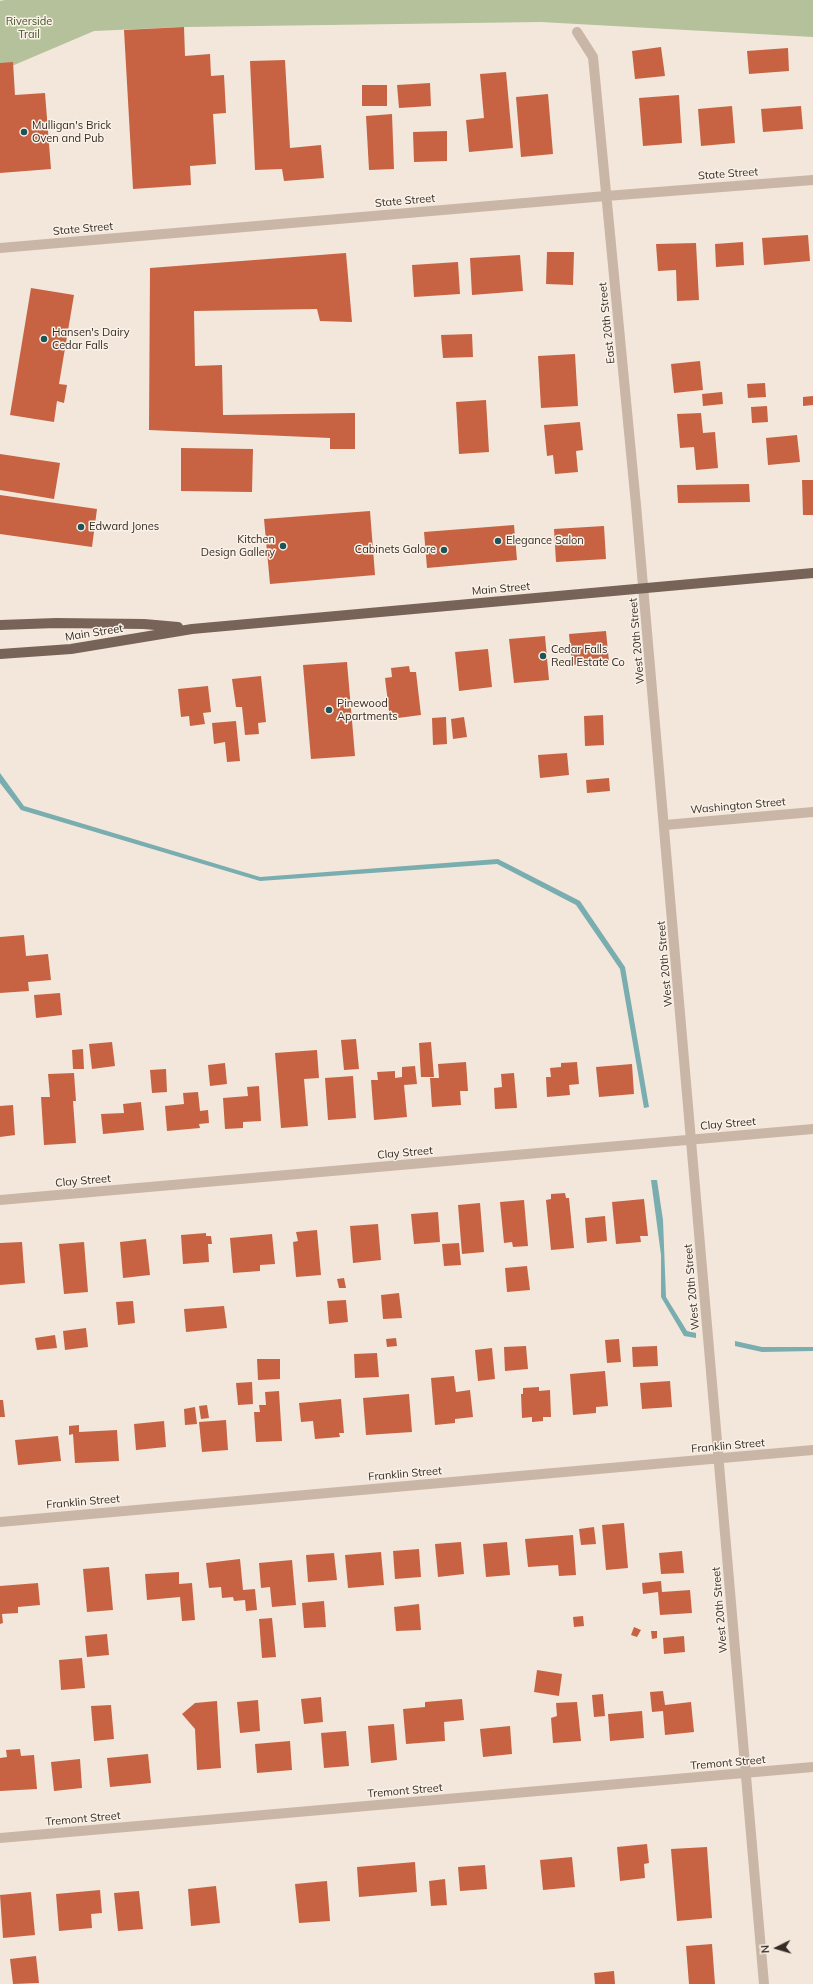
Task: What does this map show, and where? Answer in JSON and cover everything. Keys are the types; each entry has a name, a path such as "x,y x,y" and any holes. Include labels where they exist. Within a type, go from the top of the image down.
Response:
{"main road":[{"name":"Main Street","path":"0,654 71,649 192,629 813,573"},
{"name":"Main Street","path":"0,625 56,623 144,624 192,629"}],"street":[{"name":"East 20th Street","path":"577,32 593,57 644,588"},
{"name":"State Street","path":"0,248 606,196 813,180"},
{"name":"West 20th Street","path":"644,588 764,1984"},
{"name":"Washington Street","path":"665,825 813,812"},
{"name":"Clay Street","path":"0,1200 813,1129"},
{"name":"Franklin Street","path":"0,1522 813,1450"},
{"name":"Tremont Street","path":"0,1838 813,1767"}],"green space":[{"name":"Riverside Trail","path":"813,0 813,37 541,22 184,27 94,31 0,71 0,1"}],"water":[{"path":"0,773 24,806 260,877 498,859 580,901 625,967 649,1107 644,1108 620,969 576,905 497,864 260,881 21,810 0,783"},
{"path":"651,1180 657,1180 663,1220 666,1297 687,1331 696,1333 696,1338 684,1336 661,1297 661,1255"},
{"path":"735,1341 762,1347 813,1347 813,1351 762,1352 735,1346"}],"building":[{"path":"184,27 185,56 210,54 211,76 224,75 226,113 213,114 216,164 190,166 191,185 133,189 124,30"},
{"path":"661,47 665,76 635,79 632,51"},
{"path":"788,48 789,71 749,74 747,51"},
{"path":"285,60 290,148 321,145 324,178 284,181 282,169 255,170 250,61"},
{"name":"Mulligan's Brick Oven and Pub","path":"13,62 15,95 45,93 51,169 0,173 0,63"},
{"path":"506,72 513,148 469,152 466,120 484,118 480,74"},
{"path":"430,83 431,106 399,108 397,85"},
{"path":"362,85 387,85 387,106 362,106"},
{"path":"548,94 553,154 521,157 516,97"},
{"path":"679,95 682,143 643,146 639,98"},
{"path":"732,106 735,143 701,146 698,109"},
{"path":"801,106 803,129 763,132 761,109"},
{"path":"392,114 394,169 369,170 366,116"},
{"path":"447,131 447,161 414,162 413,132"},
{"path":"808,235 810,261 764,265 762,238"},
{"path":"743,242 744,265 716,267 715,244"},
{"path":"696,243 699,300 677,301 676,270 658,271 656,244"},
{"path":"547,252 574,252 573,285 546,284"},
{"path":"346,253 352,322 320,321 317,309 194,311 195,366 222,365 223,415 355,413 355,449 330,449 330,438 149,430 150,268"},
{"path":"520,255 523,291 472,295 470,258"},
{"path":"458,262 460,294 414,297 412,265"},
{"name":"Hansen's Dairy Cedar Falls","path":"31,288 74,295 59,384 67,385 64,403 57,401 54,422 10,415"},
{"path":"472,334 473,357 443,358 441,335"},
{"path":"575,354 578,406 541,408 538,356"},
{"path":"700,361 703,390 674,393 671,364"},
{"path":"765,383 766,397 748,398 747,384"},
{"path":"722,392 723,404 703,406 702,394"},
{"path":"813,396 813,405 803,406 803,397"},
{"path":"486,400 489,452 459,454 456,402"},
{"path":"767,406 768,422 752,423 751,407"},
{"path":"701,413 703,433 715,432 718,468 696,470 694,447 680,448 677,414"},
{"path":"580,422 583,450 576,451 578,472 555,474 553,455 547,456 544,425"},
{"path":"797,435 800,462 768,465 766,438"},
{"path":"181,448 253,449 252,492 181,491"},
{"path":"0,454 60,463 54,499 0,490"},
{"path":"802,480 813,480 813,515 803,515"},
{"path":"749,484 750,502 678,503 677,485"},
{"path":"0,495 97,509 92,547 0,534"},
{"path":"370,511 375,575 270,584 264,519"},
{"path":"514,525 517,560 427,568 424,532"},
{"path":"604,526 606,559 556,562 554,529"},
{"path":"606,631 609,662 572,665 569,634"},
{"path":"545,636 549,680 514,683 509,639"},
{"path":"488,649 492,687 459,691 455,652"},
{"name":"Pinewood Apartments","path":"347,662 355,756 311,759 303,665"},
{"path":"409,666 410,672 416,672 421,715 390,719 385,678 392,677 391,668"},
{"path":"261,676 266,722 258,723 259,734 245,735 242,707 236,707 232,679"},
{"path":"208,686 211,712 203,713 205,724 190,726 189,716 181,717 178,689"},
{"path":"603,715 604,745 585,746 584,716"},
{"path":"446,717 447,744 433,745 432,718"},
{"path":"464,717 467,737 453,739 451,719"},
{"path":"236,721 240,761 227,762 225,742 214,744 212,723"},
{"path":"567,753 569,775 540,778 538,755"},
{"path":"609,778 610,791 587,793 586,780"},
{"path":"24,935 26,956 48,954 51,980 28,982 29,991 0,993 0,937"},
{"path":"60,993 62,1015 36,1018 34,995"},
{"path":"356,1039 359,1069 344,1070 341,1040"},
{"path":"112,1042 115,1066 92,1069 89,1044"},
{"path":"431,1042 434,1077 421,1077 419,1043"},
{"path":"83,1049 84,1069 73,1069 72,1050"},
{"path":"317,1050 319,1078 304,1079 308,1126 281,1128 275,1053"},
{"path":"466,1062 468,1091 460,1091 461,1105 432,1107 430,1078 439,1078 438,1064"},
{"path":"577,1062 579,1084 569,1085 570,1095 547,1097 546,1077 551,1077 550,1068 561,1067 561,1063"},
{"path":"225,1063 227,1084 210,1086 208,1065"},
{"path":"632,1064 634,1094 599,1097 596,1067"},
{"path":"415,1066 417,1084 404,1085 407,1117 374,1120 371,1080 378,1080 377,1072 395,1071 395,1078 402,1077 402,1067"},
{"path":"166,1069 167,1092 152,1093 150,1070"},
{"path":"74,1073 76,1101 73,1101 76,1143 44,1145 41,1097 50,1097 48,1074"},
{"path":"514,1073 517,1108 495,1109 494,1088 502,1087 501,1074"},
{"path":"353,1076 356,1118 328,1120 325,1078"},
{"path":"259,1086 261,1121 243,1122 243,1128 225,1129 223,1098 248,1096 247,1087"},
{"path":"198,1092 200,1111 208,1110 209,1123 199,1124 200,1128 167,1131 165,1106 184,1104 183,1093"},
{"path":"141,1102 144,1130 103,1134 101,1114 124,1113 123,1104"},
{"path":"13,1105 15,1135 0,1137 0,1106"},
{"path":"565,1193 566,1198 569,1198 574,1248 551,1250 546,1200 551,1199 551,1194"},
{"path":"644,1199 648,1236 640,1236 641,1242 616,1244 612,1202"},
{"path":"524,1200 528,1246 513,1247 512,1242 504,1243 500,1202"},
{"path":"480,1203 484,1252 462,1254 458,1205"},
{"path":"438,1212 440,1242 414,1244 411,1214"},
{"path":"605,1216 607,1241 587,1243 585,1218"},
{"path":"378,1224 381,1260 353,1263 350,1226"},
{"path":"317,1230 321,1275 296,1277 293,1242 298,1241 296,1232"},
{"path":"206,1233 206,1236 211,1236 212,1244 208,1244 209,1262 183,1264 181,1235"},
{"path":"272,1234 275,1264 260,1265 260,1271 233,1273 230,1238"},
{"path":"146,1239 150,1275 123,1278 120,1242"},
{"path":"22,1242 25,1283 0,1285 0,1243"},
{"path":"84,1242 88,1292 64,1294 59,1244"},
{"path":"459,1243 461,1265 444,1266 442,1244"},
{"path":"527,1266 530,1290 507,1292 505,1268"},
{"path":"344,1278 346,1288 339,1288 337,1279"},
{"path":"399,1293 402,1318 383,1319 381,1295"},
{"path":"346,1300 348,1322 329,1324 327,1301"},
{"path":"133,1301 135,1323 118,1325 116,1302"},
{"path":"224,1306 227,1328 186,1332 184,1309"},
{"path":"86,1328 88,1347 65,1350 63,1331"},
{"path":"55,1335 57,1348 37,1350 35,1338"},
{"path":"396,1338 397,1346 387,1347 386,1339"},
{"path":"619,1339 621,1362 607,1363 605,1340"},
{"path":"526,1346 528,1369 505,1371 504,1347"},
{"path":"657,1346 658,1366 633,1367 632,1347"},
{"path":"492,1348 495,1379 478,1381 475,1350"},
{"path":"377,1353 379,1377 355,1378 354,1354"},
{"path":"257,1359 280,1359 280,1379 258,1380"},
{"path":"605,1371 608,1406 596,1407 596,1413 573,1415 570,1374"},
{"path":"454,1376 456,1392 470,1390 473,1417 455,1419 455,1423 435,1425 431,1378"},
{"path":"670,1381 672,1407 642,1409 640,1383"},
{"path":"252,1382 253,1404 238,1405 236,1383"},
{"path":"539,1387 539,1391 550,1390 551,1417 543,1417 543,1421 532,1422 532,1417 522,1418 521,1394 523,1394 523,1388"},
{"path":"279,1391 282,1441 256,1442 254,1412 260,1412 259,1405 266,1405 265,1392"},
{"path":"409,1394 412,1432 366,1435 363,1398"},
{"path":"341,1399 344,1433 339,1433 340,1437 315,1439 313,1421 301,1422 299,1403"},
{"path":"0,1400 3,1400 5,1417 0,1417"},
{"path":"207,1405 209,1418 201,1419 199,1406"},
{"path":"195,1407 197,1424 185,1425 184,1409"},
{"path":"226,1420 228,1450 202,1452 199,1422"},
{"path":"164,1421 166,1447 136,1450 134,1424"},
{"path":"79,1425 79,1432 117,1430 119,1461 75,1463 73,1434 69,1435 69,1426"},
{"path":"58,1436 61,1461 18,1465 15,1440"},
{"path":"624,1523 628,1568 606,1570 602,1525"},
{"path":"594,1527 596,1544 581,1545 579,1529"},
{"path":"573,1535 576,1575 559,1576 558,1565 528,1567 525,1539"},
{"path":"461,1542 464,1574 438,1577 435,1544"},
{"path":"507,1542 510,1575 486,1577 483,1544"},
{"path":"419,1549 421,1577 395,1579 393,1551"},
{"path":"682,1551 684,1573 661,1574 659,1553"},
{"path":"381,1552 384,1585 348,1588 345,1555"},
{"path":"334,1553 337,1580 308,1582 306,1555"},
{"path":"240,1559 243,1590 255,1589 257,1610 246,1611 245,1600 234,1601 233,1597 222,1598 221,1587 209,1588 206,1563"},
{"path":"292,1560 296,1605 272,1607 270,1587 261,1588 259,1563"},
{"path":"109,1567 113,1610 87,1612 83,1569"},
{"path":"179,1572 179,1584 192,1583 195,1620 182,1621 180,1597 147,1600 145,1574"},
{"path":"661,1581 662,1592 690,1590 692,1613 660,1615 658,1592 643,1594 642,1583"},
{"path":"38,1583 40,1605 18,1607 18,1613 2,1614 3,1623 0,1624 0,1586"},
{"path":"324,1601 326,1627 304,1628 302,1603"},
{"path":"419,1604 421,1630 396,1631 394,1607"},
{"path":"583,1616 584,1626 574,1627 573,1617"},
{"path":"272,1618 276,1657 262,1658 259,1619"},
{"path":"634,1627 641,1630 637,1637 631,1635"},
{"path":"651,1631 657,1631 657,1638 652,1639"},
{"path":"107,1634 109,1655 87,1657 85,1636"},
{"path":"684,1636 685,1652 664,1654 663,1638"},
{"path":"82,1658 85,1688 61,1690 59,1660"},
{"path":"537,1670 562,1674 559,1696 534,1692"},
{"path":"663,1691 665,1705 691,1702 694,1732 665,1735 663,1711 652,1712 650,1692"},
{"path":"603,1694 605,1716 594,1717 592,1695"},
{"path":"321,1697 323,1722 304,1724 301,1699"},
{"path":"462,1699 464,1720 444,1722 445,1741 406,1744 403,1709 425,1707 425,1702"},
{"path":"258,1700 260,1731 240,1733 237,1702"},
{"path":"217,1701 221,1768 197,1770 195,1729 182,1714 195,1703"},
{"path":"577,1702 581,1741 553,1743 551,1718 557,1716 556,1703"},
{"path":"111,1705 114,1739 94,1741 91,1706"},
{"path":"642,1711 644,1738 610,1741 608,1714"},
{"path":"394,1724 397,1760 371,1763 368,1726"},
{"path":"510,1726 512,1754 483,1757 480,1729"},
{"path":"346,1731 349,1766 324,1768 321,1733"},
{"path":"290,1741 292,1770 257,1773 255,1744"},
{"path":"20,1749 21,1756 34,1755 37,1789 0,1791 0,1758 7,1757 6,1750"},
{"path":"148,1754 151,1783 110,1787 107,1758"},
{"path":"80,1759 82,1788 54,1791 51,1762"},
{"path":"647,1844 649,1863 644,1864 645,1878 620,1881 617,1847"},
{"path":"707,1847 712,1918 677,1921 671,1849"},
{"path":"572,1857 575,1887 543,1890 540,1860"},
{"path":"415,1862 417,1892 359,1897 357,1867"},
{"path":"485,1865 487,1889 460,1891 458,1867"},
{"path":"445,1879 447,1905 431,1906 429,1881"},
{"path":"327,1881 330,1921 299,1923 295,1884"},
{"path":"216,1886 220,1923 191,1926 188,1889"},
{"path":"100,1890 102,1913 91,1914 92,1928 59,1931 56,1894"},
{"path":"139,1891 143,1929 118,1931 114,1893"},
{"path":"31,1892 35,1935 3,1938 0,1895"},
{"path":"712,1944 715,1984 689,1984 686,1946"},
{"path":"36,1956 39,1983 13,1984 10,1959"},
{"path":"614,1971 615,1984 595,1984 594,1973"}],"place":[{"name":"Mulligan's Brick Oven and Pub","path":"24,132"},
{"name":"Hansen's Dairy Cedar Falls","path":"44,339"},
{"name":"Edward Jones","path":"81,527"},
{"name":"Elegance Salon","path":"498,541"},
{"name":"Kitchen Design Gallery","path":"283,546"},
{"name":"Cabinets Galore","path":"444,550"},
{"name":"Cedar Falls Real Estate Co","path":"543,656"},
{"name":"Pinewood Apartments","path":"329,710"}]}
